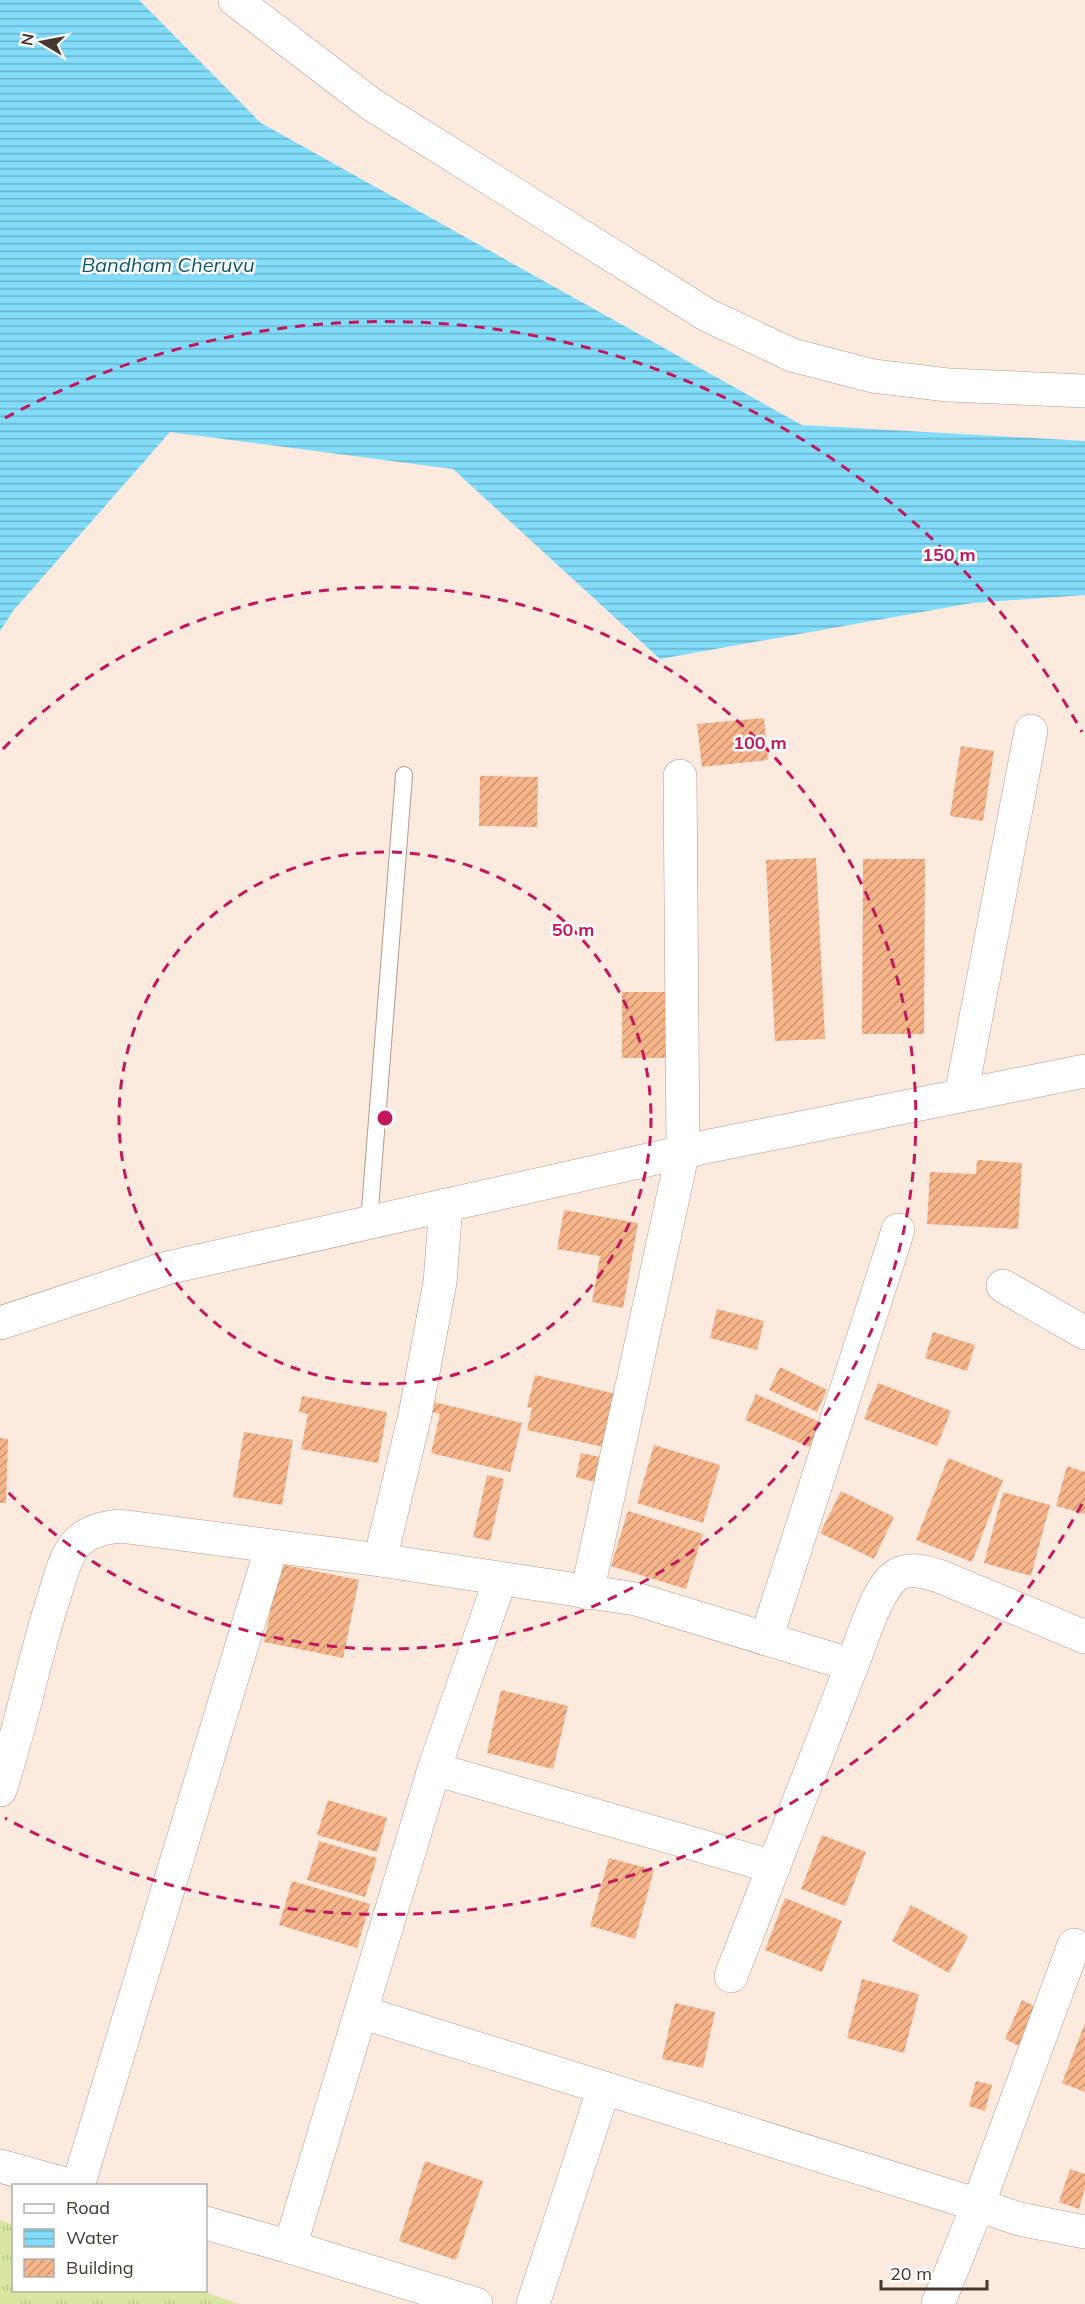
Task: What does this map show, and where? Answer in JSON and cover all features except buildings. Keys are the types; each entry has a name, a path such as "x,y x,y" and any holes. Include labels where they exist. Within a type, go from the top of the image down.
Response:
{"street":[{"path":"235,0 371,104 707,315 792,355 873,376 948,385 1085,391"},
{"path":"961,1095 1031,731"},
{"path":"586,1593 683,1151 680,776"},
{"path":"0,1323 167,1268 683,1151 1085,1071"},
{"path":"380,1560 415,1415 440,1282 446,1205"},
{"path":"766,1639 898,1230"},
{"path":"1003,1286 1085,1333"},
{"path":"0,1790 25,1707 38,1646 64,1567 75,1545 97,1529 120,1526 380,1560 636,1599 852,1665"},
{"path":"79,2184 272,1546"},
{"path":"731,1976 852,1665 882,1594 895,1576 915,1570 939,1576 1085,1637"},
{"path":"290,2247 434,1769 500,1580"},
{"path":"434,1769 774,1867"},
{"path":"938,2304 978,2205 1074,1946"},
{"path":"361,2012 1019,2218 1085,2232"},
{"path":"533,2304 604,2088"},
{"path":"0,2166 65,2184"},
{"path":"207,2223 476,2304"}],"lane":[{"path":"369,1222 404,775"}],"green space":[{"path":"0,2220 12,2225 12,2292 204,2292 239,2304 0,2304"}],"water":[{"name":"Bandham Cheruvu","path":"0,0 139,0 261,123 802,425 1085,441 1085,595 972,603 660,659 453,469 170,432 13,611 0,631"}]}
